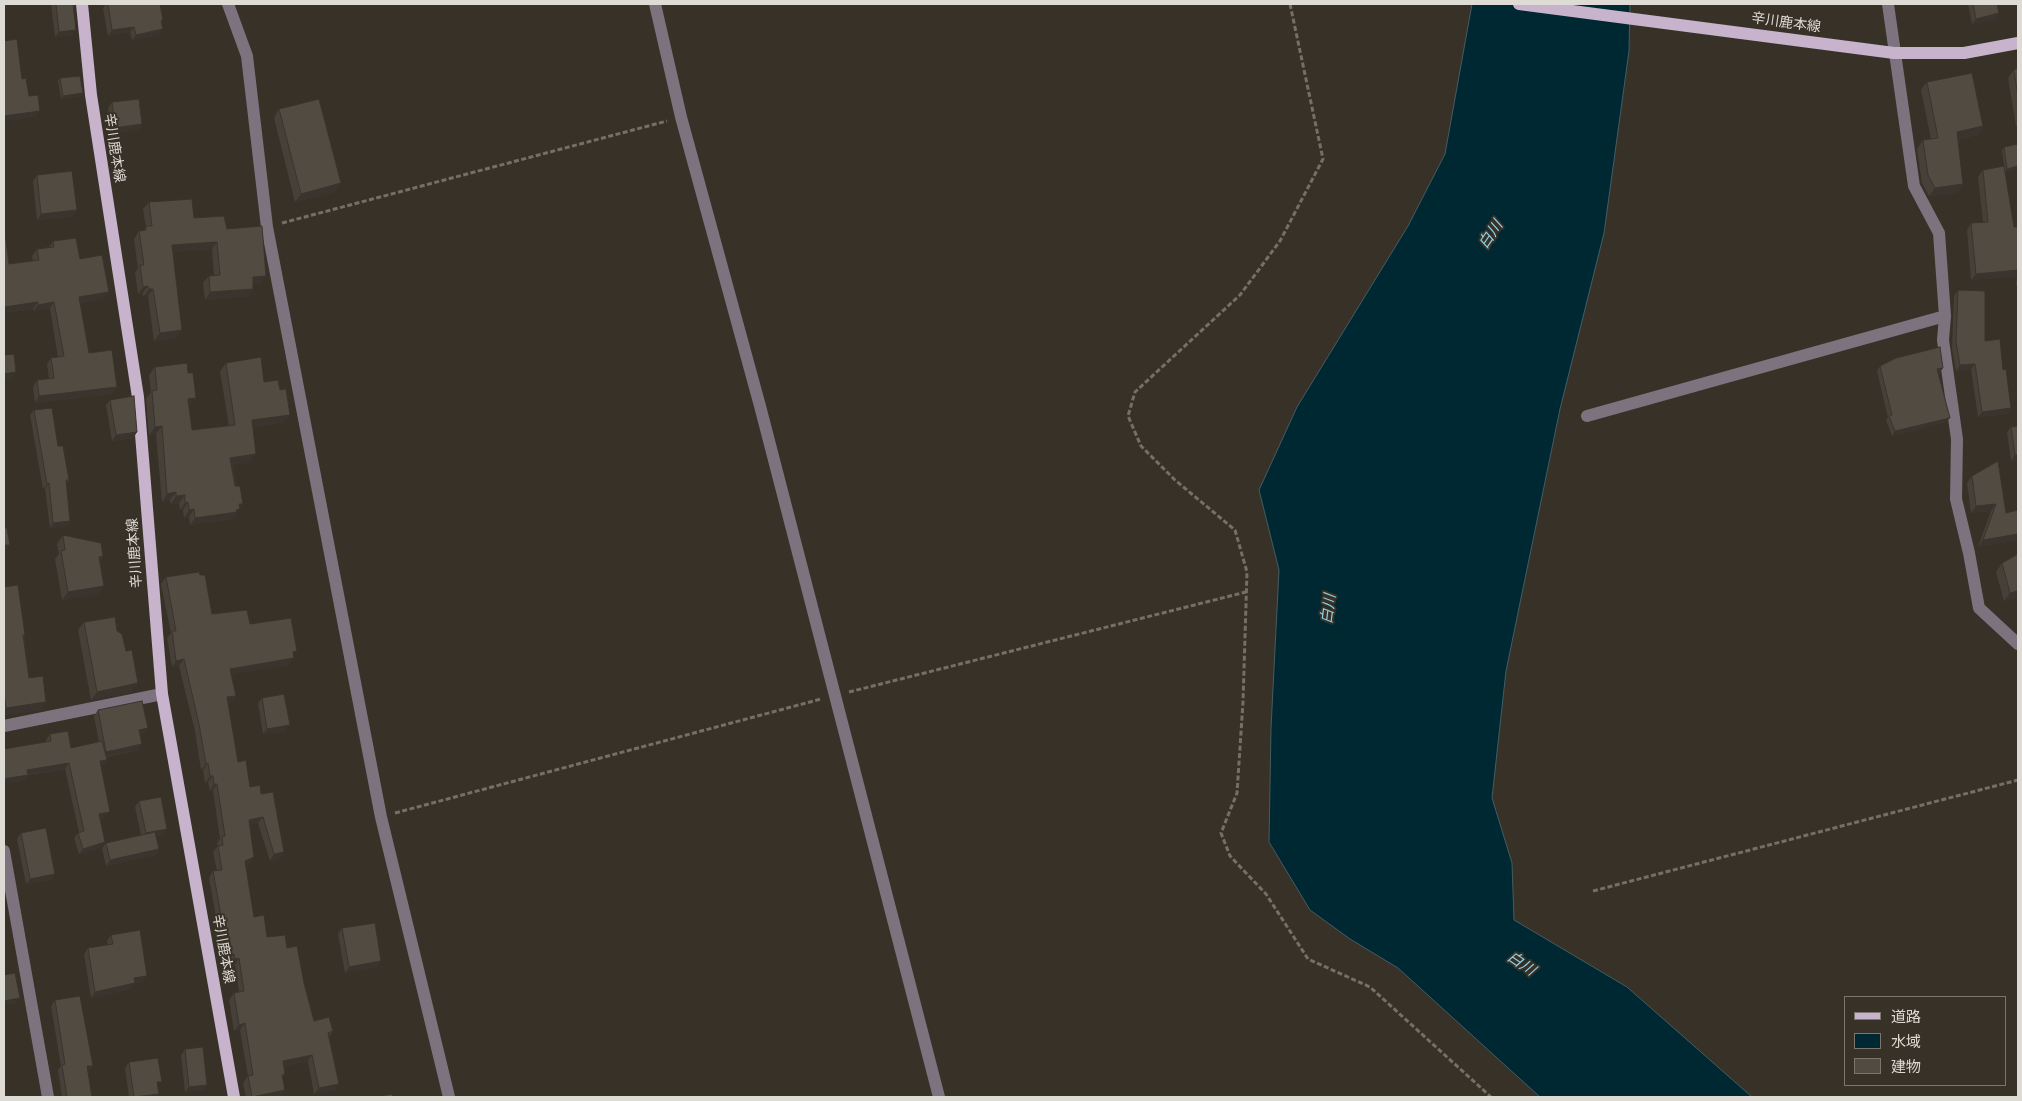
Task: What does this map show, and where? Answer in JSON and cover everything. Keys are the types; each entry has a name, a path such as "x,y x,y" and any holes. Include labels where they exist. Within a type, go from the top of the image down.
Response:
{"main road":[{"name":"辛川鹿本線","path":"82,4 91,95 138,397 162,694 234,1097"},
{"name":"辛川鹿本線","path":"1519,4 1894,53 1964,53 2018,43"}],"street":[{"path":"228,4 247,56 266,227 381,817 449,1097"},
{"path":"655,4 681,117 760,406 939,1097"},
{"path":"1888,4 1914,186 1939,233 1945,316 1943,340 1957,439 1956,499 1969,553 1979,608 2018,644"},
{"path":"1587,416 1945,316"},
{"path":"4,726 162,694"},
{"path":"4,851 48,1097"}],"path":[{"path":"1290,4 1323,159 1280,241 1240,295 1135,392 1128,416 1141,446 1175,480 1235,530 1247,572 1243,702 1237,793 1221,833 1230,856 1266,894 1308,959 1370,987 1491,1097"},
{"path":"266,227 681,117"},
{"path":"381,817 835,696 1246,592"},
{"path":"1593,891 2018,780"}],"water":[{"name":"白川","path":"1472,4 1630,4 1629,51 1604,233 1560,409 1506,671 1492,798 1512,863 1514,920 1627,987 1752,1097 1540,1097 1398,968 1350,939 1310,910 1269,842 1271,728 1279,570 1259,490 1297,407 1408,226 1445,154"}],"building":[{"path":"56,4 73,4 76,30 59,32"},
{"path":"108,4 160,4 163,29 136,35 134,27 112,30"},
{"path":"1973,4 1997,4 1999,13 1976,19"},
{"path":"17,39 22,79 26,78 29,96 38,95 40,111 4,116 4,41"},
{"path":"2018,68 2018,97 2014,70"},
{"path":"1972,73 1983,126 1957,132 1963,184 1935,188 1928,175 1923,140 1938,138 1927,82"},
{"path":"80,76 83,93 63,96 60,78"},
{"path":"139,99 142,124 115,128 112,102"},
{"path":"319,99 341,183 301,194 279,109"},
{"path":"2018,144 2018,166 2007,169 2004,147"},
{"path":"2004,166 2014,227 2018,227 2018,270 1976,274 1971,223 1988,222 1983,170"},
{"path":"72,171 77,210 41,214 37,175"},
{"path":"192,199 194,218 224,216 227,229 262,226 266,276 253,277 253,289 210,292 209,276 220,275 217,242 172,245 182,330 160,333 153,289 149,289 148,286 143,287 140,265 144,265 139,231 146,230 146,226 152,226 149,202"},
{"path":"4,233 9,264 39,260 37,249 54,247 53,241 76,238 80,259 102,255 109,292 79,297 89,353 112,350 117,387 39,396 37,380 54,378 51,358 64,356 54,302 38,305 38,302 4,307"},
{"path":"1958,290 1985,291 1985,341 2000,339 2003,370 2006,369 2011,408 1982,412 1975,364 1960,365 1956,342"},
{"path":"1940,347 1943,368 1937,369 1950,418 1895,431 1889,416 1892,415 1880,366 1896,358"},
{"path":"14,354 16,372 4,374 4,355"},
{"path":"261,357 264,382 278,380 280,390 286,389 290,415 252,420 256,454 230,458 235,486 240,486 243,504 239,504 240,509 236,510 237,512 195,518 194,509 189,510 188,502 185,503 185,495 176,496 176,492 167,494 162,426 155,427 152,391 157,390 155,367 187,363 188,373 193,373 196,398 188,399 192,430 235,425 226,363"},
{"path":"134,396 137,432 116,435 110,400"},
{"path":"52,408 58,446 63,446 69,480 66,480 70,521 53,523 49,483 47,484 34,410"},
{"path":"2018,426 2018,455 2015,455 2011,427"},
{"path":"1998,461 2006,513 2018,510 2018,534 1983,540 1996,504 1976,506 1972,476"},
{"path":"4,528 7,528 10,545 4,545"},
{"path":"63,535 101,543 103,556 99,557 104,586 68,592 61,551 65,550"},
{"path":"2018,554 2018,591 2010,593 2002,563"},
{"path":"199,572 200,575 205,575 212,614 247,610 250,624 291,618 297,651 293,652 294,658 230,669 236,696 227,697 238,762 246,760 250,787 260,785 261,794 273,792 284,852 274,854 263,817 249,820 254,857 245,861 254,917 264,915 267,937 285,935 287,948 297,946 314,1021 329,1017 333,1031 328,1033 339,1084 319,1088 312,1055 283,1061 285,1074 282,1075 285,1090 252,1097 248,1076 253,1075 245,1023 239,1025 234,993 244,991 239,958 235,959 234,954 228,955 213,871 222,870 218,846 223,845 222,837 225,836 217,784 214,784 213,776 210,776 208,763 206,764 184,659 176,661 172,631 176,631 166,577"},
{"path":"18,585 29,678 43,676 46,702 6,708 4,694 4,587"},
{"path":"115,617 117,631 122,634 126,651 132,650 138,683 97,692 84,622"},
{"path":"284,694 290,725 267,729 262,698"},
{"path":"142,701 148,728 139,730 142,744 106,752 98,710"},
{"path":"68,731 71,748 102,741 107,760 100,761 110,812 99,814 105,842 83,849 78,833 84,831 69,763 27,770 28,775 4,779 4,749 51,741 50,734"},
{"path":"161,797 167,829 146,833 139,801"},
{"path":"46,828 55,874 30,879 21,833"},
{"path":"155,832 159,849 110,860 106,843"},
{"path":"375,923 381,961 349,967 342,928"},
{"path":"140,930 147,976 134,978 135,983 95,992 88,948 113,944 111,935"},
{"path":"15,973 20,998 4,1001 4,975"},
{"path":"80,996 93,1066 87,1066 92,1097 67,1097 62,1065 65,1064 55,1000"},
{"path":"203,1047 207,1085 189,1087 185,1049"},
{"path":"158,1058 162,1082 157,1082 159,1094 134,1097 129,1062"},
{"path":"392,1094 393,1097 375,1097"}]}
